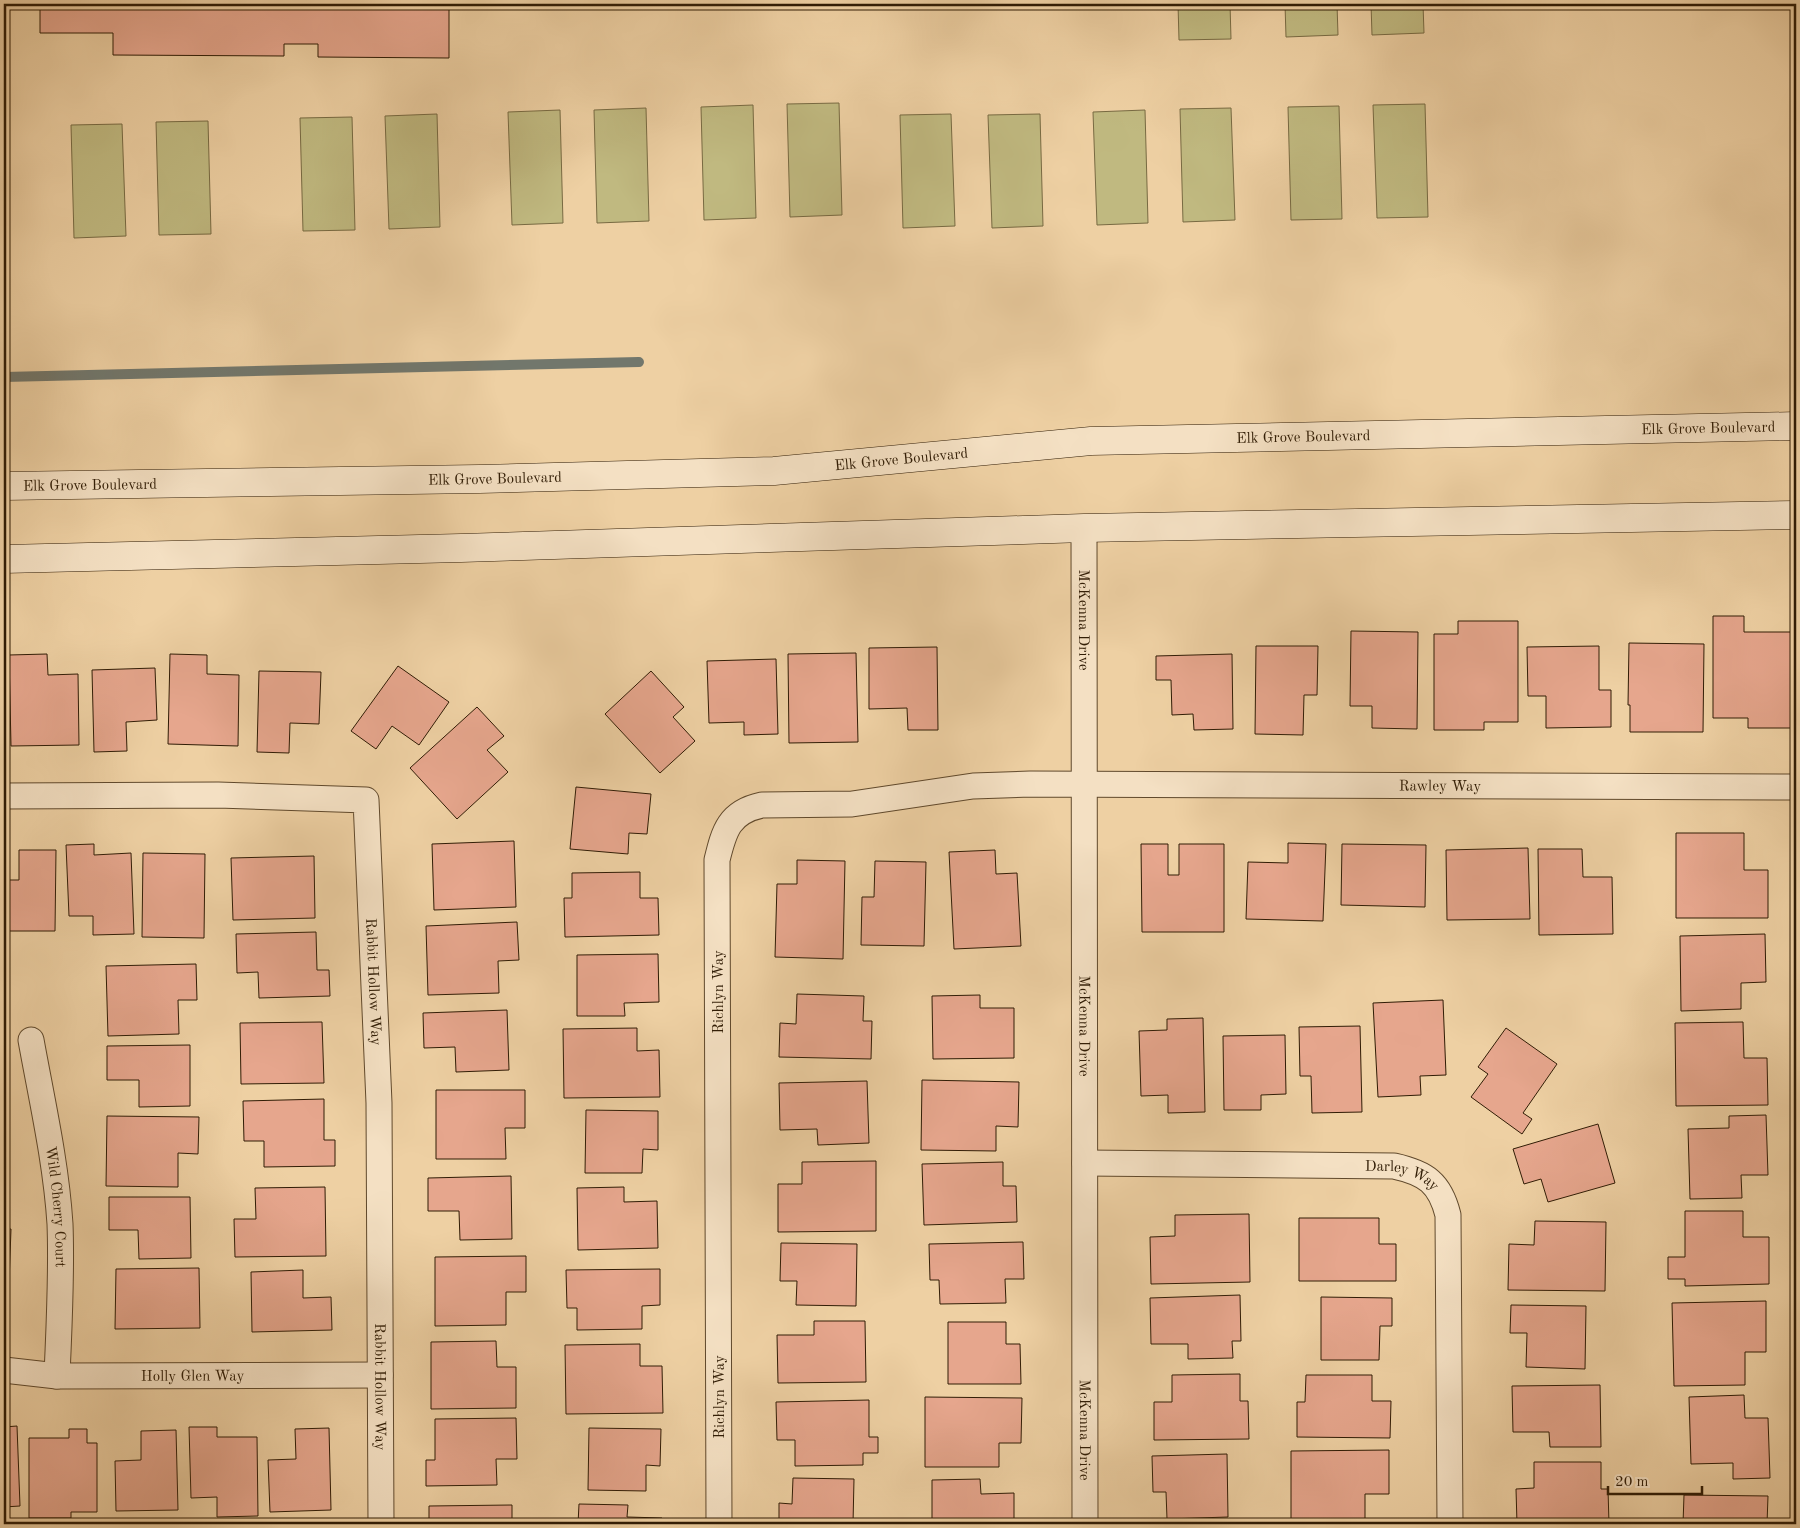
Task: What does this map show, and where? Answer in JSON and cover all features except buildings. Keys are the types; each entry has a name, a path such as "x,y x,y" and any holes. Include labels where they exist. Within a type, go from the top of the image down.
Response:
{"main road":[{"name":"Elk Grove Boulevard","path":"4,486 480,480 774,471 1092,441 1796,426"},
{"path":"4,559 461,548 1084,528 1796,515"}],"street":[{"name":"McKenna Drive","path":"1084,528 1085,1524"},
{"name":"Rawley Way","path":"1084,784 1796,787"},
{"name":"Richlyn Way","path":"719,1524 717,860 724,833 743,811 762,805 852,804 973,786 1084,784"},
{"name":"Rabbit Hollow Way","path":"4,796 218,795 366,800 379,1103 381,1524"},
{"name":"Wild Cherry Court","path":"31,1040 54,1169 60,1223 60,1305 57,1376"},
{"name":"Darley Way","path":"1085,1163 1394,1166 1423,1176 1435,1185 1444,1198 1448,1215 1450,1524"},
{"name":"Holly Glen Way","path":"4,1370 57,1376 380,1375"}],"shaded area":[{"path":"1178,4 1230,4 1231,39 1179,40"},
{"path":"1285,4 1337,4 1338,35 1286,37"},
{"path":"1371,4 1423,4 1424,33 1372,35"},
{"path":"839,103 842,215 790,217 787,104"},
{"path":"1425,104 1428,217 1377,218 1373,105"},
{"path":"753,105 756,218 704,220 701,107"},
{"path":"1339,106 1342,219 1291,220 1288,107"},
{"path":"646,108 649,221 597,223 594,110"},
{"path":"1231,108 1235,220 1183,222 1180,109"},
{"path":"560,110 563,223 512,225 508,112"},
{"path":"1145,110 1148,223 1097,225 1093,112"},
{"path":"437,114 440,227 389,229 385,116"},
{"path":"951,114 955,226 903,228 900,115"},
{"path":"1040,114 1043,226 992,228 988,115"},
{"path":"352,117 355,230 303,231 300,118"},
{"path":"208,121 211,234 159,235 156,122"},
{"path":"122,124 126,236 74,238 71,125"}],"waterway":[{"path":"4,377 639,362"}]}
